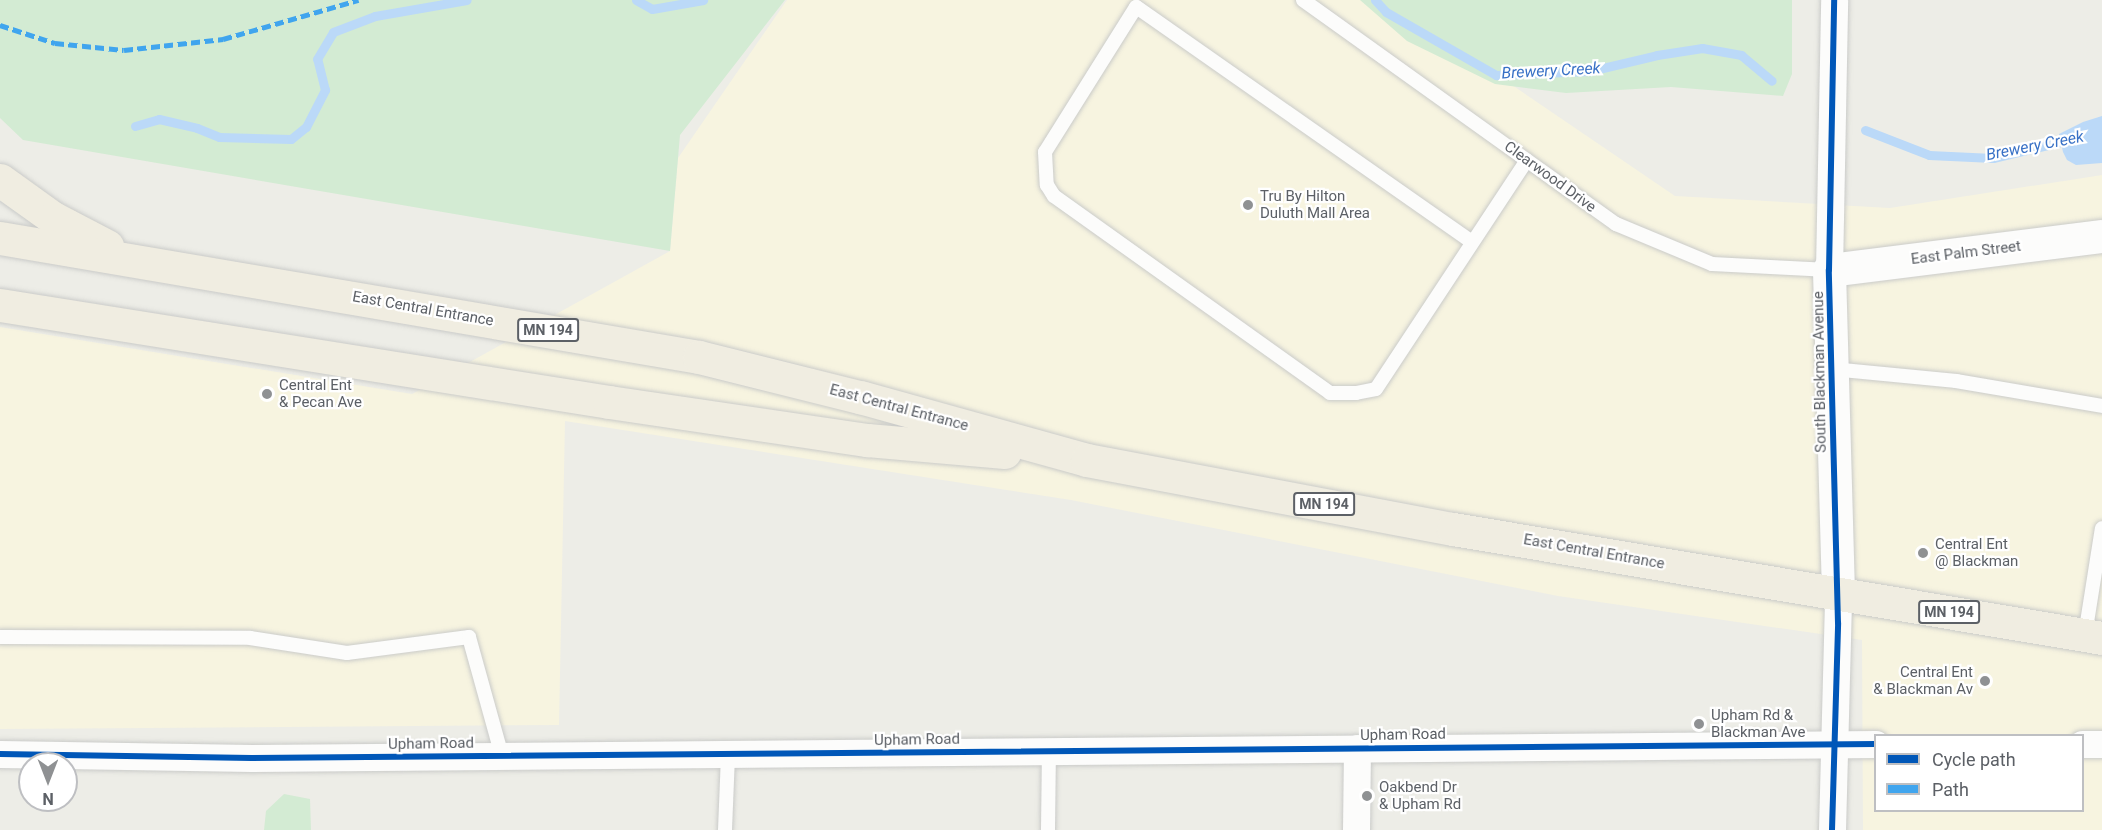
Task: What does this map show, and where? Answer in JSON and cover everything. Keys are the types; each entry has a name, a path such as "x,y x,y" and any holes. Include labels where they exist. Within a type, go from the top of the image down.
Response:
{"highway":[{"path":"0,180 53,218 132,260"},
{"name":"East Central Entrance","path":"0,238 699,357 860,397 1087,460 1453,529 2093,636"},
{"name":"East Central Entrance","path":"0,305 487,384 856,439 1087,460"}],"street":[{"name":"South Blackman Avenue","path":"1832,830 1838,593 1829,270 1834,0"},
{"name":"East Palm Street","path":"1829,270 2102,237"},
{"name":"Upham Road","path":"0,754 252,758 1874,744"},
{"path":"2084,744 2102,744"},
{"path":"1356,830 1357,748"}],"lane":[{"name":"Clearwood Drive","path":"1303,0 1616,224 1712,264 1829,270"},
{"path":"1472,242 1136,7 1045,152 1047,185 1054,196 1330,393 1356,393 1376,389 1527,160"},
{"path":"1832,369 1956,381 2102,406"},
{"path":"2093,636 2102,528"},
{"path":"0,637 250,638 347,653 469,637 502,756"},
{"path":"1048,830 1049,750"},
{"path":"725,830 728,754"}],"shaded area":[{"path":"787,0 1387,0 1675,196 1890,208 2102,175 2102,830 1863,830 1862,640 1558,596 1071,500 565,421 559,725 0,729 0,327 412,394 670,251 678,158"}],"green space":[{"path":"0,0 785,0 680,135 670,251 23,140 0,118"},
{"path":"1360,0 1792,0 1792,74 1783,96 1671,87 1566,93 1495,84 1407,41"},
{"path":"284,794 310,799 311,830 264,830 266,811"}],"water":[{"path":"2102,116 2102,163 2076,165 2067,160 2059,134 2083,122"}],"waterway":[{"name":"Brewery Creek","path":"135,126 159,119 197,128 219,137 291,139 306,127 325,90 317,59 333,32 375,16 467,0"},
{"name":"Brewery Creek","path":"636,0 652,9 703,0"},
{"name":"Brewery Creek","path":"1375,0 1386,12 1496,75 1590,71 1657,55 1702,48 1741,55 1772,81"},
{"name":"Brewery Creek","path":"1865,130 1929,155 1993,158 2070,140"}],"marked path":[{"path":"0,25 55,43 124,50 223,39 358,0"}],"cycle path":[{"path":"1832,830 1838,623 1829,270 1834,0"},
{"path":"0,754 252,758 1874,744"}],"place":[{"name":"Tru By Hilton Duluth Mall Area","path":"1248,205"},
{"name":"Central Ent & Pecan Ave","path":"267,394"},
{"name":"Central Ent @ Blackman","path":"1923,553"},
{"name":"Central Ent & Blackman Av","path":"1985,681"},
{"name":"Upham Rd & Blackman Ave","path":"1699,724"},
{"name":"Oakbend Dr & Upham Rd","path":"1367,796"}]}
